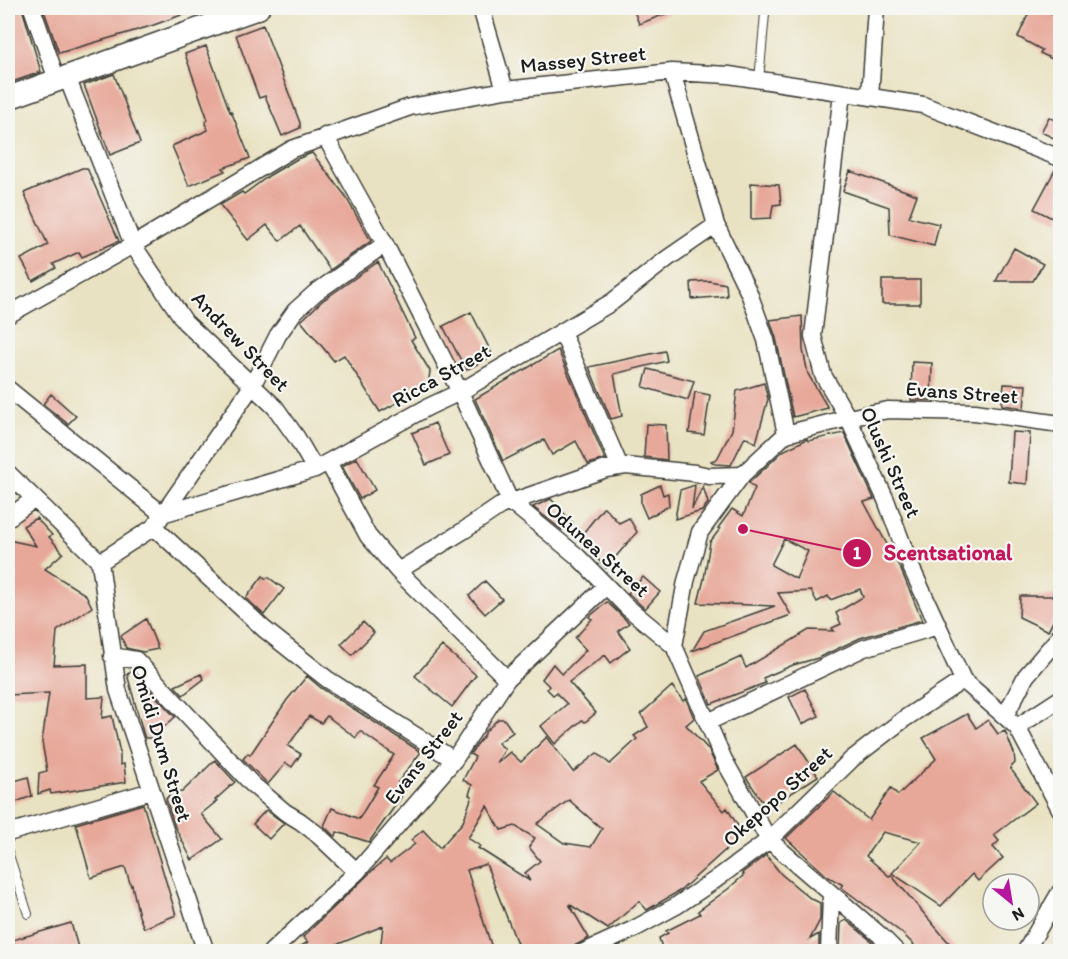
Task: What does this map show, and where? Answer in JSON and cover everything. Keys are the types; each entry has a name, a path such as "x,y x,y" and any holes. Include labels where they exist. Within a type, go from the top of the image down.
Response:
{"main road":[{"path":"8,98 258,8"}],"street":[{"name":"Andrew Street","path":"32,8 133,245 185,322 275,407 297,438 322,465 368,536 398,571 507,679"},
{"path":"481,8 505,90"},
{"path":"870,97 876,8"},
{"path":"672,72 716,225 749,293 766,340 786,434"},
{"name":"Massey Street","path":"8,315 133,245 292,149 410,107 505,90 672,72 729,75 923,105 1060,158"},
{"name":"Olushi Street","path":"842,93 813,336 823,375 848,418 886,500 911,567 963,680 1011,722 1060,809"},
{"name":"Odunea Street","path":"325,136 385,244 460,392 510,501 577,556 605,587 674,646 724,760 769,840 897,951"},
{"name":"Ricca Street","path":"158,520 322,465 460,392 612,302 668,258 716,225"},
{"path":"8,473 100,562 158,520 252,386 278,335 295,311 315,293 385,244"},
{"path":"562,332 620,467"},
{"path":"8,389 158,520 264,629 327,679 454,760"},
{"name":"Evans Street","path":"674,646 686,581 700,532 742,475 786,434 888,410 975,412 1060,424"},
{"path":"398,571 510,501 606,469 620,467 695,472 709,476 742,475"},
{"path":"8,518 34,499"},
{"name":"Omidi Dum Street","path":"100,562 118,690 206,951"},
{"name":"Evans Street","path":"271,951 357,872 454,760 507,679 605,587"},
{"path":"708,722 864,648 938,626"},
{"path":"1011,722 1026,676 1059,636"},
{"path":"112,656 136,660 252,784 285,812 317,834 357,872"},
{"name":"Okepopo Street","path":"584,951 632,930 676,906 769,840 852,759 904,719 963,680"},
{"path":"1011,722 1060,699"},
{"path":"8,833 151,791"},
{"path":"1025,951 1060,892"},
{"path":"828,951 831,895"}],"lane":[{"path":"759,80 765,14 763,8"},
{"path":"8,852 28,914"}],"building":[{"path":"8,8 22,8 41,72 12,82 8,69"},
{"path":"43,8 194,8 195,10 151,26 59,53"},
{"path":"633,8 678,8 679,9 639,24"},
{"path":"1031,8 1042,8 1060,18 1060,63 1040,53 1042,50 1018,37"},
{"path":"263,25 300,123 300,128 282,136 265,96 259,98 236,35"},
{"path":"206,46 250,158 223,168 225,171 189,186 172,146 208,130 205,122 208,120 185,54"},
{"path":"114,74 140,143 110,155 84,85"},
{"path":"1049,117 1060,123 1060,141 1041,132"},
{"path":"312,153 344,194 371,241 330,270 300,226 280,241 267,225 248,240 220,205 242,192 244,194 270,175"},
{"path":"82,168 87,168 119,241 82,257 79,252 53,264 56,268 33,281 21,259 48,245 24,193"},
{"path":"1056,168 1060,168 1060,222 1034,209"},
{"path":"850,171 917,195 909,217 939,224 934,246 890,235 889,207 843,191"},
{"path":"751,183 779,185 781,204 773,205 771,218 751,219"},
{"path":"1014,248 1043,264 1033,281 996,281"},
{"path":"378,262 415,338 411,340 430,371 428,386 380,412 344,355 334,361 301,321 322,301"},
{"path":"882,280 920,280 920,304 882,304"},
{"path":"709,281 726,284 727,296 692,299 691,282"},
{"path":"471,312 493,356 466,370 443,326"},
{"path":"802,316 803,350 808,374 828,408 793,417 770,320"},
{"path":"558,350 605,459 588,464 576,441 552,455 544,440 503,461 475,399"},
{"path":"665,351 667,361 614,374 622,416 611,419 589,367"},
{"path":"912,362 932,363 931,400 911,400"},
{"path":"648,369 694,381 688,400 643,387"},
{"path":"764,383 768,399 756,443 745,437 731,465 715,464 711,461 717,459 732,430 737,391"},
{"path":"1004,384 1026,385 1024,408 1002,405"},
{"path":"695,392 710,395 704,435 689,433"},
{"path":"51,394 76,416 68,424 43,404"},
{"path":"435,423 449,455 426,465 412,433"},
{"path":"646,424 666,425 667,460 644,457"},
{"path":"1012,432 1030,433 1027,484 1009,482"},
{"path":"844,433 874,499 864,502 901,570 922,620 860,638 818,658 793,665 763,678 765,683 711,704 699,676 741,657 746,668 809,630 834,631 832,628 841,624 836,613 863,597 860,589 830,600 828,596 817,602 811,591 778,593 791,615 692,651 704,631 775,606 698,603 710,542 720,529 718,528 732,509 743,516 755,488 749,483 783,451 807,439 808,441","holes":["784,539 808,551 796,579 771,565"]},
{"path":"357,458 375,490 360,499 342,466"},
{"path":"660,485 663,495 668,493 669,506 647,518 641,504 641,494"},
{"path":"695,485 692,509 703,486 708,503 702,511 675,519 680,490"},
{"path":"551,499 573,523 562,530 533,507"},
{"path":"604,507 619,523 629,518 637,532 606,568 579,538"},
{"path":"36,518 52,535 49,537 63,553 45,569 86,595 92,607 57,631 54,665 87,664 87,698 104,697 102,718 112,716 120,753 120,765 124,764 126,782 51,794 50,790 38,794 39,773 47,771 42,742 49,693 8,695 8,540 36,546 23,526"},
{"path":"263,576 284,589 264,615 246,598"},
{"path":"643,577 660,592 645,609 628,593"},
{"path":"485,581 502,599 485,614 469,596"},
{"path":"1020,596 1060,596 1060,607 1048,631 1019,617"},
{"path":"607,602 629,623 618,631 630,648 611,663 605,655 569,682 596,713 585,722 582,720 555,744 541,726 567,704 556,693 553,695 547,689 549,686 542,679 553,664 562,674 586,650 575,638 592,619 589,617"},
{"path":"146,619 158,649 143,652 126,648 121,636"},
{"path":"363,622 374,633 352,655 341,644"},
{"path":"442,646 476,675 452,707 415,676"},
{"path":"132,671 175,717 152,738 145,738 143,732 127,674"},
{"path":"201,674 204,679 183,695 175,686"},
{"path":"307,676 321,688 421,752 398,782 406,787 400,799 369,842 337,832 336,836 333,835 324,826 332,808 359,819 378,787 374,785 394,755 360,731 356,738 327,716 321,723 309,716 288,746 301,754 292,767 286,763 268,784 243,759 248,753 250,755 287,700"},
{"path":"672,686 683,701 686,699 694,718 686,725 708,749 718,770 699,781 724,811 727,808 743,834 681,890 647,910 639,901 608,929 569,904 589,938 565,951 520,951 486,864 467,870 493,951 380,951 383,926 321,951 293,951 308,942 303,937 373,870 386,859 390,863 415,844 411,840 423,830 440,848 463,822 472,796 469,795 472,785 463,780 475,757 470,754 485,732 498,719 504,719 513,732 498,743 505,749 497,763 510,752 521,762 547,737 573,772 597,753 610,764 637,739 634,736 648,727 641,714","holes":["569,800 602,829 591,847 564,843 537,824","487,806 501,830 515,826 535,838 529,847 540,861 525,873 530,881 478,848 480,846 468,838"]},
{"path":"805,689 819,716 802,724 789,697"},
{"path":"967,714 976,728 988,720 998,734 1005,731 1014,753 1015,763 1010,768 1036,803 994,835 999,841 993,847 1003,858 988,872 981,872 981,878 978,881 972,874 941,906 892,873 921,842 883,832 866,856 889,876 891,875 956,951 920,951 902,933 841,887 843,885 827,876 786,838 834,792 869,820 891,788 898,795 936,759 923,738"},
{"path":"797,744 818,776 767,809 746,777"},
{"path":"215,760 235,782 201,814 222,839 192,860 175,827 166,799 170,794 182,792"},
{"path":"28,777 32,796 8,805 8,783"},
{"path":"143,804 176,915 144,928 125,867 91,878 76,824"},
{"path":"266,810 284,823 269,839 253,824"},
{"path":"766,855 781,874 810,898 820,903 820,920 810,939 819,934 819,950 663,951 659,938 668,933 666,931 700,914 698,911 728,889 744,875 742,873"},
{"path":"846,920 880,951 840,951 841,923"},
{"path":"71,923 79,951 16,951 13,940"}],"place":[{"name":"Scentsational","path":"743,529"}]}
